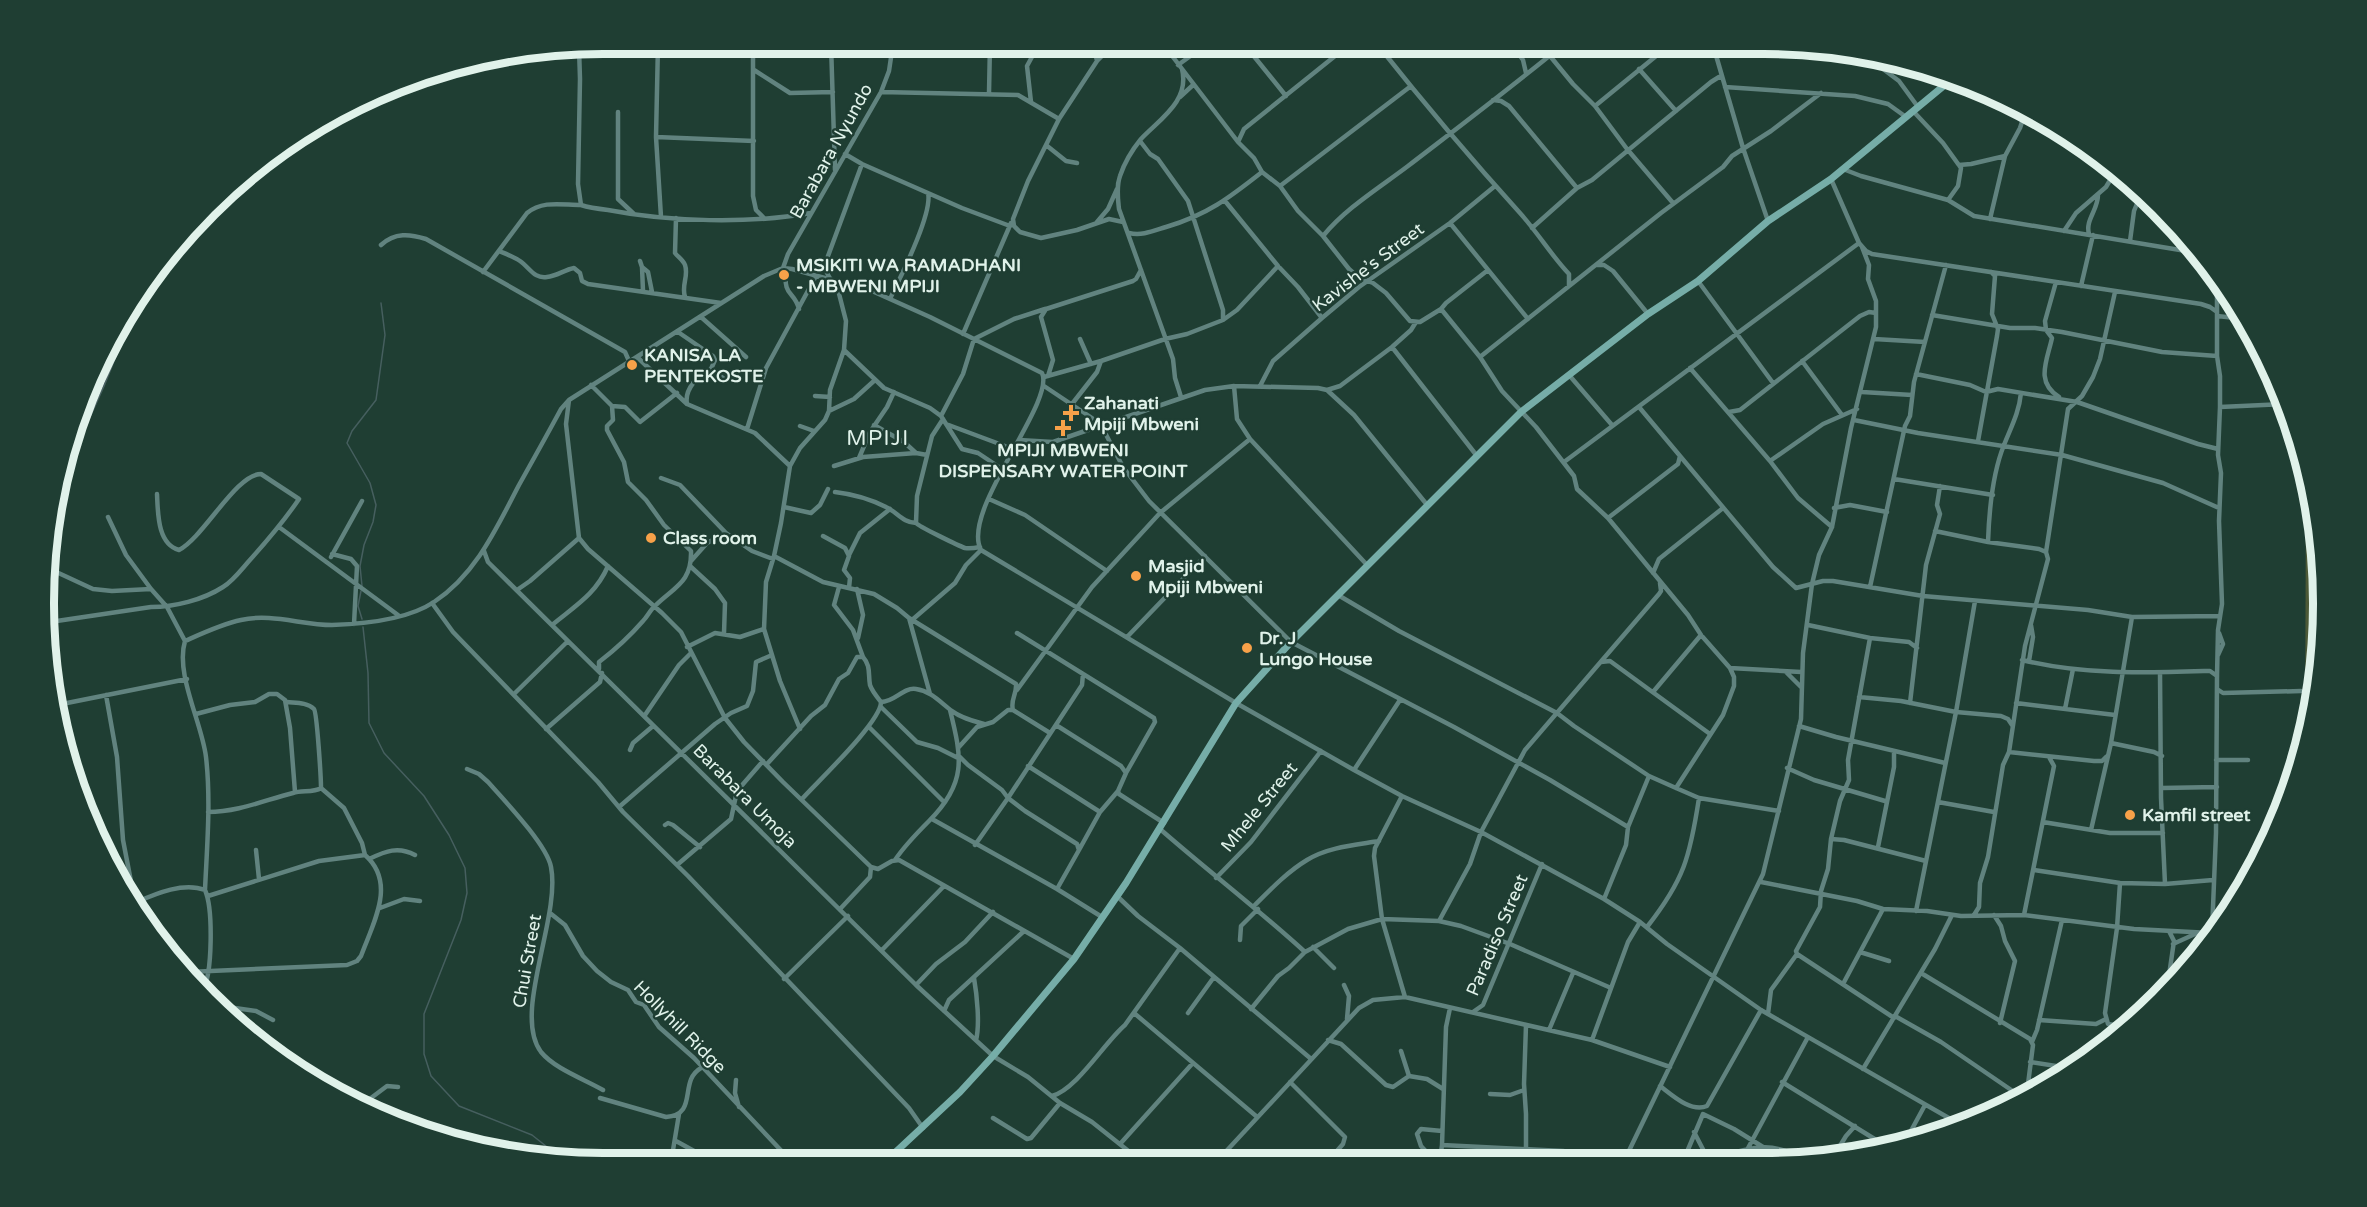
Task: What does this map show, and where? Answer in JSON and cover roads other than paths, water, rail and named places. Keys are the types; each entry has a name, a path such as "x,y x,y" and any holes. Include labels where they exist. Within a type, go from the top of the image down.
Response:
{"street":[{"path":"658,54 656,137 661,217"},
{"path":"753,54 754,205 764,218"},
{"path":"831,54 836,170"},
{"name":"Barabara Nyundo","path":"784,268 788,254 880,92 889,71 892,54"},
{"path":"989,93 990,54"},
{"path":"1031,102 1027,66 1034,54"},
{"path":"1095,54 1096,60"},
{"path":"963,333 1006,238 1028,181 1059,119 1096,60 1103,54"},
{"path":"1170,54 1262,172 1280,186 1298,211 1323,236 1349,269 1359,278 1373,283 1386,293 1410,321 1420,322 1441,309 1488,270"},
{"path":"1180,67 1195,54"},
{"path":"1251,54 1276,87 1286,96"},
{"path":"1238,142 1244,129 1338,54"},
{"path":"1385,54 1533,228 1554,259 1569,274 1582,276"},
{"path":"1518,54 1523,60 1526,73"},
{"path":"1323,236 1331,226 1382,184 1451,134 1552,54"},
{"path":"1595,106 1658,54"},
{"path":"1715,54 1743,148 1768,221"},
{"path":"579,55 578,184 581,205"},
{"path":"1550,56 1595,106 1627,149 1673,203"},
{"path":"1523,60 1538,64"},
{"path":"1180,67 1183,75 1180,97"},
{"path":"1639,69 1676,111"},
{"path":"1883,69 1899,81 1916,109 1959,165 1961,173 1958,186 1948,200"},
{"path":"754,70 790,93 833,92"},
{"path":"1533,228 1577,188 1592,180 1627,149 1716,79 1722,78"},
{"path":"1097,222 1108,209 1121,174 1140,141 1180,97 1192,88 1192,83"},
{"path":"895,1153 923,1128 993,1056 1074,959 1162,826 1236,703 1291,642 1521,412 1648,314 1698,281 1768,221 1831,179 1945,85"},
{"path":"1280,186 1411,86"},
{"path":"1725,87 1855,96 1888,104 1906,117"},
{"path":"1505,102 1506,91"},
{"path":"880,92 1018,95 1059,119"},
{"path":"1480,357 1743,148 1766,135 1821,93"},
{"path":"1493,100 1505,102 1577,188"},
{"path":"618,112 618,199 636,215"},
{"path":"1990,219 2005,156 2023,120"},
{"path":"656,137 754,141"},
{"path":"1140,141 1188,201 1223,309 1223,320"},
{"path":"1046,145 1066,161 1077,162"},
{"path":"845,154 862,164 928,193 1010,226"},
{"path":"1959,165 2005,156"},
{"path":"800,729 788,703 765,629 766,582 774,558 789,466 800,448 825,420 844,350 846,321 833,281 827,273 828,256 862,164"},
{"path":"1843,169 1948,200 1971,215 2185,251"},
{"path":"1129,233 1138,235 1195,218 1225,201 1262,172"},
{"path":"1629,1153 1713,976 1761,882 1802,712 1802,672 1812,584 1819,555 1832,527 1834,508 1874,339 1876,312 1876,301 1868,279 1869,265 1831,179"},
{"path":"2064,231 2076,213 2098,195 2112,179"},
{"path":"1118,186 1119,209 1134,245 1164,339 1173,359 1175,378 1181,397"},
{"name":"Kavishe’s Street","path":"1260,386 1273,361 1322,318 1359,287 1450,223 1495,186"},
{"path":"890,299 915,244 930,201 928,193"},
{"path":"2081,286 2091,235 2087,225 2097,205 2098,195"},
{"path":"930,201 937,196"},
{"path":"1225,201 1322,318"},
{"path":"2130,241 2134,211 2138,201"},
{"path":"483,272 527,213 534,207 547,204 581,205 636,215 676,218 764,218 811,213"},
{"path":"1111,219 1119,209"},
{"path":"794,216 804,227"},
{"path":"676,218 675,253 686,268 682,287 685,297"},
{"path":"1012,219 1014,226 1020,232 1034,237 1048,238 1111,219 1123,222"},
{"path":"1450,223 1528,319"},
{"path":"1006,238 1020,232"},
{"path":"381,245 387,240 410,234 435,243 625,352 629,361"},
{"path":"1134,245 1138,235"},
{"path":"1860,245 1872,254 2207,306 2217,314 2233,319"},
{"path":"1564,462 1639,407 1650,396 1860,245"},
{"path":"499,252 522,262 540,278 574,268 580,273 582,281 588,284 722,303"},
{"path":"1611,254 1613,271"},
{"path":"640,261 643,291"},
{"path":"1596,266 1604,265 1613,271 1648,314"},
{"path":"1870,587 1904,430 1910,416 1916,374 1946,265"},
{"path":"1045,380 1223,320 1237,310 1278,266"},
{"path":"642,267 648,272 652,292"},
{"path":"784,268 786,290 799,309"},
{"path":"185,641 242,619 268,618 321,625 354,624 378,621 432,603 463,577 484,551 561,409 569,400 764,276 784,268 890,299 1042,373 1045,380 1072,405 1102,427 1123,466 1160,513 1291,642 1454,727 1550,780 1628,827"},
{"path":"1136,279 1141,270"},
{"path":"1978,441 1997,341 1996,325 1992,314 1995,276 1990,272"},
{"path":"1569,274 1569,286"},
{"path":"747,429 766,368 816,276"},
{"path":"1359,278 1359,287"},
{"path":"916,523 917,496 932,436 943,420 963,374 974,339 1014,319 1136,279 1145,282"},
{"path":"1698,281 1773,384"},
{"path":"2056,282 2045,321 2046,330 2052,338 2044,371 2045,384 2062,399"},
{"path":"1974,915 1979,907 1980,883 1988,856 2003,765 2009,752 2022,660 2030,623 2046,571 2046,552 2068,409 2077,402 2093,376 2115,292"},
{"path":"2212,920 2217,787 2217,656 2222,604 2217,294"},
{"path":"2207,306 2217,299"},
{"path":"1041,316 1046,309"},
{"path":"1441,309 1480,357 1502,391 1564,462 1574,476 1577,489 1608,518 1730,668 1734,686 1723,715 1676,788"},
{"path":"980,548 976,537 988,499 1019,440 1053,360 1041,316 1037,312"},
{"path":"1729,412 1740,410 1860,316 1876,312"},
{"path":"1932,315 2046,330 2162,352 2217,356"},
{"path":"701,317 746,357"},
{"path":"1019,440 1053,442 1102,427 1181,397 1234,386 1327,390 1340,386 1392,347 1411,330 1416,322"},
{"path":"678,332 713,356 715,360 711,369 699,374 696,378 686,399 687,404"},
{"path":"1080,339 1091,364"},
{"path":"1874,339 1925,342"},
{"path":"1392,347 1478,456"},
{"path":"844,350 875,380 894,392 930,408 943,420 962,449 978,453 1002,469"},
{"path":"637,357 687,404 747,429 765,440 789,466"},
{"path":"1072,405 1097,372 1101,361"},
{"path":"1802,361 1842,415"},
{"path":"1690,368 1770,461 1798,498 1832,527"},
{"path":"711,369 723,378"},
{"path":"1916,374 1978,387 1986,392 1998,389 2077,402 2218,449"},
{"path":"1569,375 1612,425"},
{"path":"1265,376 1273,386"},
{"path":"829,411 854,399 875,380"},
{"path":"591,385 612,406 625,407 640,422 676,393"},
{"path":"1234,386 1237,419 1250,439 1368,566"},
{"path":"1338,398 1340,386"},
{"path":"1327,390 1338,398 1372,435 1428,506"},
{"path":"858,459 874,425 894,392"},
{"path":"1862,392 1912,395"},
{"path":"1988,542 1993,495 2004,445 2017,417 2021,393"},
{"path":"815,396 830,398"},
{"path":"569,400 566,424 579,538 588,549 681,632 725,718 765,762 872,870"},
{"path":"2220,407 2275,404"},
{"path":"612,406 613,420 607,426 607,430 624,462 628,482 646,500 664,525 691,551 691,563 725,603 724,633"},
{"path":"1639,407 1773,567 1793,586 1802,588 1823,581 1923,596 2098,611 2132,617 2220,616"},
{"path":"1770,461 1816,428 1857,409"},
{"path":"1739,425 1740,410"},
{"path":"943,420 1013,449"},
{"path":"1854,420 2062,455 2163,483 2219,508"},
{"path":"874,425 904,442 916,453"},
{"path":"800,426 814,431"},
{"path":"1014,710 1012,702 1017,690 1077,606 1107,571 1160,513 1250,439"},
{"path":"834,466 858,459 927,454"},
{"path":"1608,518 1678,464 1680,455"},
{"path":"57,622 151,607 167,607 212,594 225,586 279,527 299,499 261,474 249,476 183,548 176,549 161,532 157,494"},
{"path":"662,478 680,485 726,533 752,550 823,582 874,594 984,666 1010,678 1016,684 1017,690"},
{"path":"1894,479 1993,495"},
{"path":"1910,704 1928,552 1940,514 1937,505 1940,486"},
{"path":"784,507 812,513 820,505 828,489"},
{"path":"835,492 849,493 890,508 906,522 916,523 919,527 950,539 965,548 980,548 1236,703 1354,770 1402,796 1481,832 1604,899 1640,922 1761,1010 1951,1120"},
{"path":"988,499 1025,516 1107,571"},
{"path":"329,562 362,501"},
{"path":"1834,508 1850,505 1887,512"},
{"path":"849,588 850,578 844,570 860,533 890,508"},
{"path":"1653,573 1659,559 1723,508"},
{"path":"108,517 126,555 167,607 185,641 183,659 206,753 208,812 206,893 210,971 206,983"},
{"path":"279,527 398,615"},
{"path":"1935,531 2046,552"},
{"path":"591,662 599,662 625,640 654,606 679,587 691,563 706,543 726,533"},
{"path":"823,536 843,546 849,556"},
{"path":"517,590 579,538"},
{"path":"911,619 955,582 966,564 980,548"},
{"name":"Barabara Umoja","path":"484,551 488,561 645,715 653,726 976,1041 993,1056 1028,1077 1060,1103 1092,1122 1131,1153"},
{"path":"332,554 355,562 358,577 354,624"},
{"path":"1127,637 1205,556"},
{"path":"478,559 488,561"},
{"path":"552,625 594,591 608,566"},
{"path":"55,571 93,589 112,591 151,589"},
{"path":"1439,921 1470,864 1481,832 1525,750 1659,594 1660,581"},
{"path":"677,865 731,819 740,787 825,705 839,679 848,673 860,657 858,638 854,630 834,605 839,587"},
{"path":"1802,588 1810,599"},
{"path":"857,589 863,615 858,638"},
{"path":"1338,595 1399,631 1557,713 1649,776 1699,798 1779,811"},
{"path":"1917,911 1975,601"},
{"path":"432,603 453,632 909,1108 923,1128"},
{"path":"2091,830 2111,743 2132,617"},
{"path":"911,619 930,694"},
{"path":"2029,662 2033,637 2030,623"},
{"path":"1808,625 1870,638 1912,643 1917,648"},
{"path":"687,647 711,634 724,633 740,637 765,629"},
{"path":"1017,633 1154,718 1155,722 1126,773 1118,792 1100,812 1058,884 1057,890"},
{"path":"1653,692 1701,635"},
{"path":"1912,643 1919,636"},
{"path":"1768,1014 1771,990 1797,954 1798,944 1820,907 1832,839 1849,780 1848,760 1870,638"},
{"path":"514,694 568,641"},
{"path":"645,715 679,665 691,653"},
{"path":"1608,654 1610,661 1710,734"},
{"path":"620,807 725,718 747,706 750,701 756,662 772,656"},
{"path":"860,657 869,667 870,688 881,705 917,742 958,756 1035,818 1072,840 1079,849"},
{"path":"2022,660 2073,669 2124,674 2205,671 2217,676"},
{"path":"1601,662 1610,661"},
{"path":"546,729 600,682 599,662"},
{"path":"1730,668 1802,672"},
{"path":"2065,709 2073,669"},
{"path":"1734,678 1740,670"},
{"path":"1786,672 1802,688"},
{"path":"2160,673 2165,884"},
{"path":"975,845 1082,685 1083,674"},
{"path":"64,704 187,680"},
{"path":"1082,685 1092,680"},
{"path":"801,799 869,727 881,705 911,689 930,694 945,703 950,710 958,748 956,787 932,819 906,844 895,860 872,870 862,886 841,908"},
{"path":"2217,689 2223,693 2301,691"},
{"path":"2217,698 2223,693"},
{"path":"195,972 347,964 357,961 380,908 382,892 381,879 367,857 345,808 321,788 315,710 309,706 287,702 277,694 269,694 255,702 230,705 196,714"},
{"path":"106,695 117,757 123,840 131,884"},
{"path":"1859,697 2005,717 2014,712"},
{"path":"1354,770 1400,700"},
{"path":"287,702 295,792"},
{"path":"2016,703 2115,715"},
{"path":"950,710 984,724"},
{"path":"958,748 976,727 993,722 1005,710 1014,710 1050,733"},
{"path":"2005,717 2012,725"},
{"path":"1056,725 1121,766 1126,773"},
{"path":"630,750 633,743 653,726"},
{"path":"1799,726 1945,764"},
{"path":"869,727 944,802"},
{"path":"2111,743 2163,756"},
{"name":"Mhele Street","path":"1216,878 1251,842 1321,751"},
{"path":"1878,847 1885,801 1894,767 1894,751"},
{"path":"2009,752 2100,761 2107,756"},
{"path":"2024,915 2054,766 2049,757"},
{"path":"2054,766 2063,759"},
{"path":"2216,760 2248,760"},
{"path":"2100,761 2105,767"},
{"path":"1028,766 1100,812"},
{"path":"1787,768 1814,780 1885,801"},
{"name":"Chui Street","path":"467,769 479,774 489,782 538,843 551,865 553,881 550,913 531,1009 531,1030 539,1049 554,1063 603,1090"},
{"path":"1604,899 1626,845 1628,827 1649,776"},
{"path":"2162,788 2217,787"},
{"path":"208,812 220,812 270,801 295,792 318,791 321,788"},
{"path":"1118,792 1162,826 1216,878 1256,908 1305,952"},
{"path":"1402,796 1379,840 1374,856 1382,919 1405,997"},
{"path":"1647,927 1667,902 1683,872 1689,856 1699,798"},
{"path":"1938,802 1994,812"},
{"path":"932,819 1102,917"},
{"path":"2043,822 2124,834 2163,833"},
{"path":"664,825 668,823 673,825 700,846"},
{"path":"1832,839 1878,847 1926,861"},
{"path":"1240,940 1241,926 1256,908 1278,883 1307,860 1334,849 1379,840"},
{"path":"142,900 172,889 195,888 206,893 319,861 367,857 400,849 415,855"},
{"path":"256,850 259,879"},
{"path":"895,860 993,912 1074,959"},
{"name":"Paradiso Street","path":"1473,1012 1483,1005 1542,864"},
{"path":"2034,870 2120,883 2165,884 2213,880"},
{"path":"1761,882 1883,909 1952,915 2024,915 2117,928 2203,932"},
{"path":"2115,1025 2108,1024 2106,1019 2120,883"},
{"path":"882,950 944,886"},
{"path":"1117,896 1138,916 1310,1058"},
{"path":"380,908 404,899 420,901"},
{"path":"1843,984 1883,909"},
{"path":"916,985 936,964 965,942 993,912"},
{"name":"Hollyhill Ridge","path":"550,913 565,925 583,956 597,971 611,982 628,990 636,1002 644,1005 659,1027 694,1058 780,1153"},
{"path":"1863,1069 1921,973 1952,915"},
{"path":"1994,915 2015,961 2000,1023"},
{"path":"784,978 848,916"},
{"path":"1251,1009 1278,976 1305,952 1348,929 1382,919 1439,921 1470,929 1611,988"},
{"path":"2028,1085 2032,1042 2062,920"},
{"path":"1592,1040 1628,942 1640,922"},
{"path":"944,1011 949,1000 1024,931"},
{"path":"2169,931 2173,937 2170,973"},
{"path":"2173,944 2199,932"},
{"path":"1313,947 1334,968"},
{"path":"1052,1096 1071,1085 1134,1013 1179,948"},
{"path":"1860,952 1889,961"},
{"path":"1797,954 1895,1017 1941,1042 2014,1092"},
{"path":"1549,1030 1573,972"},
{"path":"1921,973 2032,1042"},
{"path":"1188,1013 1214,977"},
{"path":"974,978 978,996 976,1012 979,1020 976,1041"},
{"path":"1344,985 1349,996 1347,1021"},
{"path":"1224,1153 1310,1058 1365,1003 1385,998 1405,997 1592,1040 1670,1067"},
{"path":"1483,1005 1487,1016"},
{"path":"231,1007 256,1011 273,1020"},
{"path":"1441,1153 1446,1027 1450,1008"},
{"path":"1660,1086 1694,1107 1699,1109 1707,1106 1761,1010"},
{"path":"1134,1013 1256,1116"},
{"path":"2039,1020 2096,1024 2106,1019"},
{"path":"1526,1025 1524,1090 1526,1149"},
{"path":"1748,1150 1808,1037"},
{"path":"1328,1040 1341,1044 1386,1085 1393,1087 1409,1076 1427,1079 1443,1089"},
{"path":"1401,1051 1409,1076"},
{"path":"2030,1062 2059,1066"},
{"path":"1120,1144 1192,1064"},
{"path":"673,1153 679,1114 686,1101 692,1076 701,1068"},
{"path":"736,1080 735,1093 740,1107"},
{"path":"1290,1082 1345,1137 1343,1144 1335,1153"},
{"path":"1782,1083 1877,1141"},
{"path":"369,1100 387,1086 395,1085 398,1088"},
{"path":"1490,1094 1510,1095 1524,1090"},
{"path":"600,1098 666,1117 679,1114"},
{"path":"993,1118 1027,1139 1031,1138 1060,1103"},
{"path":"1910,1133 1925,1105"},
{"path":"1686,1153 1700,1117 1705,1114 1763,1147"},
{"path":"1839,1147 1855,1126"},
{"path":"1428,1153 1421,1146 1417,1134 1421,1130 1442,1131"},
{"path":"1694,1132 1706,1153"},
{"path":"676,1141 698,1153"},
{"path":"1442,1145 1512,1150 1563,1150 1580,1153"},
{"path":"1735,1153 1763,1147 1786,1149 1791,1152"}],"water":[{"path":"122,340 105,385 80,438 96,393"}],"waterway":[{"path":"362,586 360,566 376,505 370,483 347,443 352,431 376,400 385,335 381,303"},
{"path":"361,591 358,606 362,619"},
{"path":"363,627 368,673 369,723 384,753 424,796 449,835 465,868 467,893 461,920 424,1014 424,1054 431,1076 459,1106 532,1135 551,1150"}],"place":[{"name":"MSIKITI WA RAMADHANI - MBWENI MPIJI","path":"784,275"},
{"name":"KANISA LA PENTEKOSTE","path":"632,365"},
{"name":"Zahanati Mpiji Mbweni","path":"1071,413"},
{"name":"MPIJI MBWENI DISPENSARY WATER POINT","path":"1063,428"},
{"name":"Class room","path":"651,538"},
{"name":"Masjid Mpiji Mbweni","path":"1136,576"},
{"name":"Dr. J Lungo House","path":"1247,648"},
{"name":"Kamfil street","path":"2130,815"}],"district":[{"name":"MPIJI","path":"878,438"}]}
